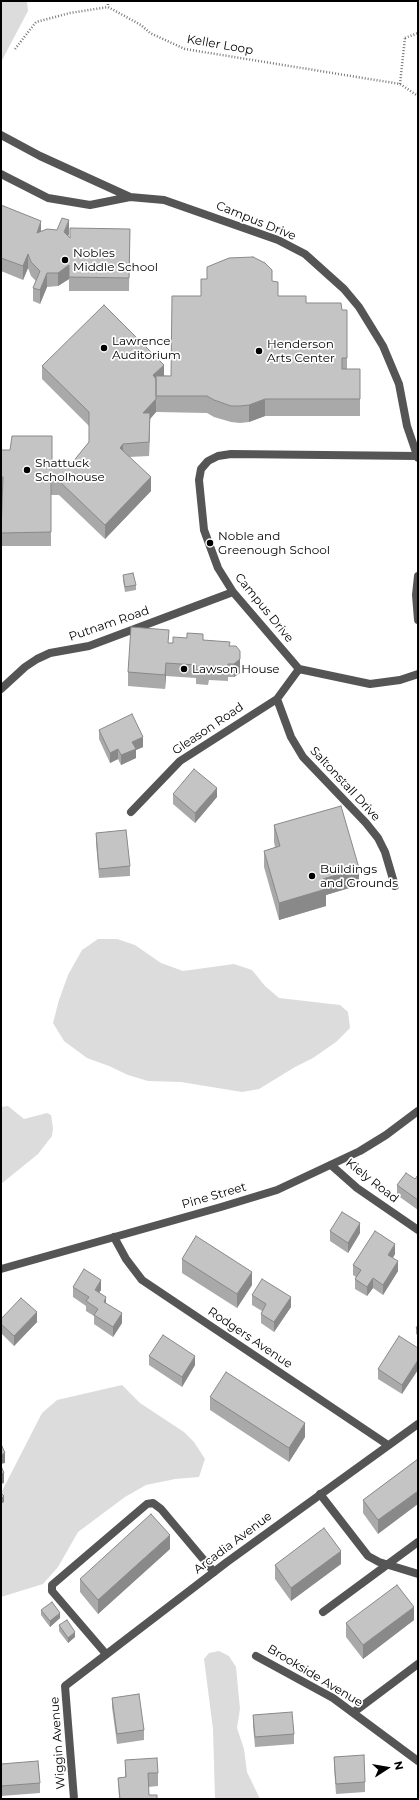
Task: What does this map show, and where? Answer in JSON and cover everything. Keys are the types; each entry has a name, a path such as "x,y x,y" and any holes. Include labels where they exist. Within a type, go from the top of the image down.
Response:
{"street":[{"name":"Campus Drive","path":"1,135 40,156 130,197 164,200 278,240 305,254 344,289 359,307 383,346 399,384 407,426 417,457 231,454 218,456 208,461 201,469 199,480 204,530 218,568 233,592 299,669"},
{"path":"1,174 48,198 69,202 90,205 130,197"},
{"path":"418,576 416,595 418,620"},
{"name":"Putnam Road","path":"1,689 25,666 50,653 89,646 233,592"},
{"path":"299,669 370,684 400,680 418,674"},
{"name":"Gleason Road","path":"131,812 180,761 277,699 299,669"},
{"name":"Saltonstall Drive","path":"277,699 291,737 303,757 366,823 378,838 384,852 394,886"},
{"name":"Pine Street","path":"1,1269 277,1190 360,1151 386,1135 418,1111"},
{"name":"Kiely Road","path":"331,1165 357,1188 418,1230"},
{"name":"Rodgers Avenue","path":"114,1237 126,1259 142,1280 388,1445"},
{"name":"Arcadia Avenue","path":"65,1686 214,1572 418,1424"},
{"path":"320,1494 368,1556 380,1562 418,1574"},
{"path":"106,1654 52,1590 52,1585 147,1504 153,1503 161,1509 214,1572"},
{"path":"323,1612 418,1542"},
{"name":"Brookside Avenue","path":"256,1656 333,1698 354,1712 418,1761"},
{"path":"354,1712 418,1664"},
{"name":"Wiggin Avenue","path":"65,1686 74,1799"}],"path":[{"path":"15,49 36,22 70,13 108,7 108,1"},
{"name":"Keller Loop","path":"108,7 141,24 150,33 185,49 400,84 418,96"},
{"path":"406,37 418,33"},
{"path":"400,84 406,37"},
{"path":"402,50 406,37"}],"shaded area":[{"path":"1,1 27,1 28,11 1,62"},
{"path":"98,939 117,939 135,945 161,963 183,971 234,964 252,970 265,986 279,998 340,1005 348,1012 350,1028 336,1042 313,1058 259,1089 242,1092 181,1082 148,1081 128,1075 87,1058 64,1041 53,1023 68,975 82,950"},
{"path":"8,1106 24,1119 47,1113 51,1115 53,1128 52,1136 38,1154 1,1184 1,1107"},
{"path":"122,1385 140,1403 184,1432 194,1442 205,1459 199,1477 175,1479 146,1485 125,1497 78,1532 58,1567 43,1584 1,1597 1,1493 42,1413 57,1400"},
{"path":"219,1651 229,1656 236,1667 240,1709 237,1728 244,1749 247,1772 260,1799 215,1799 213,1729 204,1659 209,1653"}],"building":[{"name":"Nobles Middle School","path":"1,205 41,221 37,233 47,229 57,230 62,218 69,220 64,232 70,238 70,228 130,229 129,278 69,277 69,265 58,273 47,273 40,290 33,288 40,271 31,262 28,254 23,266 1,258"},
{"name":"Henderson Arts Center","path":"253,257 265,263 272,270 272,281 278,282 278,296 306,296 306,303 341,303 342,310 347,310 347,358 342,358 342,369 360,369 360,399 265,399 249,405 231,406 207,396 156,396 156,376 171,376 172,296 201,296 201,279 207,279 207,267 229,258"},
{"path":"104,305 164,365 153,375 156,379 156,399 143,413 150,413 149,442 123,444 120,448 151,477 105,525 59,481 51,482 51,532 1,533 3,477 1,477 1,450 10,450 12,436 52,436 52,461 72,463 89,442 89,412 42,366"},
{"path":"133,573 136,585 125,587 123,575"},
{"path":"131,627 169,630 168,643 173,643 173,637 187,638 187,633 203,634 203,640 230,642 229,646 236,646 240,651 240,659 234,664 228,664 228,667 209,666 208,671 196,670 196,665 166,663 165,675 128,672"},
{"path":"132,714 143,737 132,742 136,749 121,755 118,749 110,753 99,730"},
{"path":"194,769 217,788 195,813 173,794"},
{"name":"Buildings and Grounds","path":"341,806 359,868 323,879 326,889 279,903 264,851 280,846 274,825"},
{"path":"126,830 130,866 99,869 96,833"},
{"path":"406,1173 415,1179 418,1175 418,1200 397,1185"},
{"path":"342,1212 360,1223 348,1243 330,1231"},
{"path":"375,1231 395,1244 388,1255 398,1261 383,1285 373,1278 367,1287 355,1279 361,1270 353,1265"},
{"path":"196,1236 252,1272 237,1294 182,1259"},
{"path":"84,1269 101,1280 95,1290 106,1297 104,1302 122,1313 113,1327 94,1315 98,1309 86,1301 89,1297 73,1287"},
{"path":"262,1279 291,1297 274,1322 261,1314 266,1304 252,1295"},
{"path":"21,1298 37,1312 14,1336 1,1324 1,1319"},
{"path":"163,1335 195,1356 182,1377 149,1356"},
{"path":"399,1336 418,1348 418,1360 402,1385 378,1369"},
{"path":"226,1372 305,1423 289,1448 210,1397"},
{"path":"1,1444 5,1453 1,1455"},
{"path":"418,1459 418,1491 378,1520 363,1500"},
{"path":"1,1466 4,1473 1,1474"},
{"path":"151,1514 170,1535 98,1600 80,1579"},
{"path":"324,1528 341,1551 291,1588 275,1565"},
{"path":"397,1585 414,1607 363,1645 346,1623"},
{"path":"52,1602 60,1613 50,1621 41,1610"},
{"path":"67,1620 75,1632 68,1638 59,1625"},
{"path":"139,1694 144,1730 117,1734 112,1698"},
{"path":"292,1712 294,1734 255,1737 253,1715"},
{"path":"364,1755 365,1782 336,1784 334,1757"},
{"path":"157,1758 158,1773 148,1773 149,1795 157,1795 157,1799 120,1799 118,1778 126,1777 125,1760"},
{"path":"38,1761 40,1783 1,1786 1,1764"}],"place":[{"name":"Nobles Middle School","path":"65,260"},
{"name":"Lawrence Auditorium","path":"104,348"},
{"name":"Henderson Arts Center","path":"259,351"},
{"name":"Shattuck Scholhouse","path":"27,470"},
{"name":"Noble and Greenough School","path":"210,543"},
{"name":"Lawson House","path":"184,669"},
{"name":"Buildings and Grounds","path":"312,876"}]}
